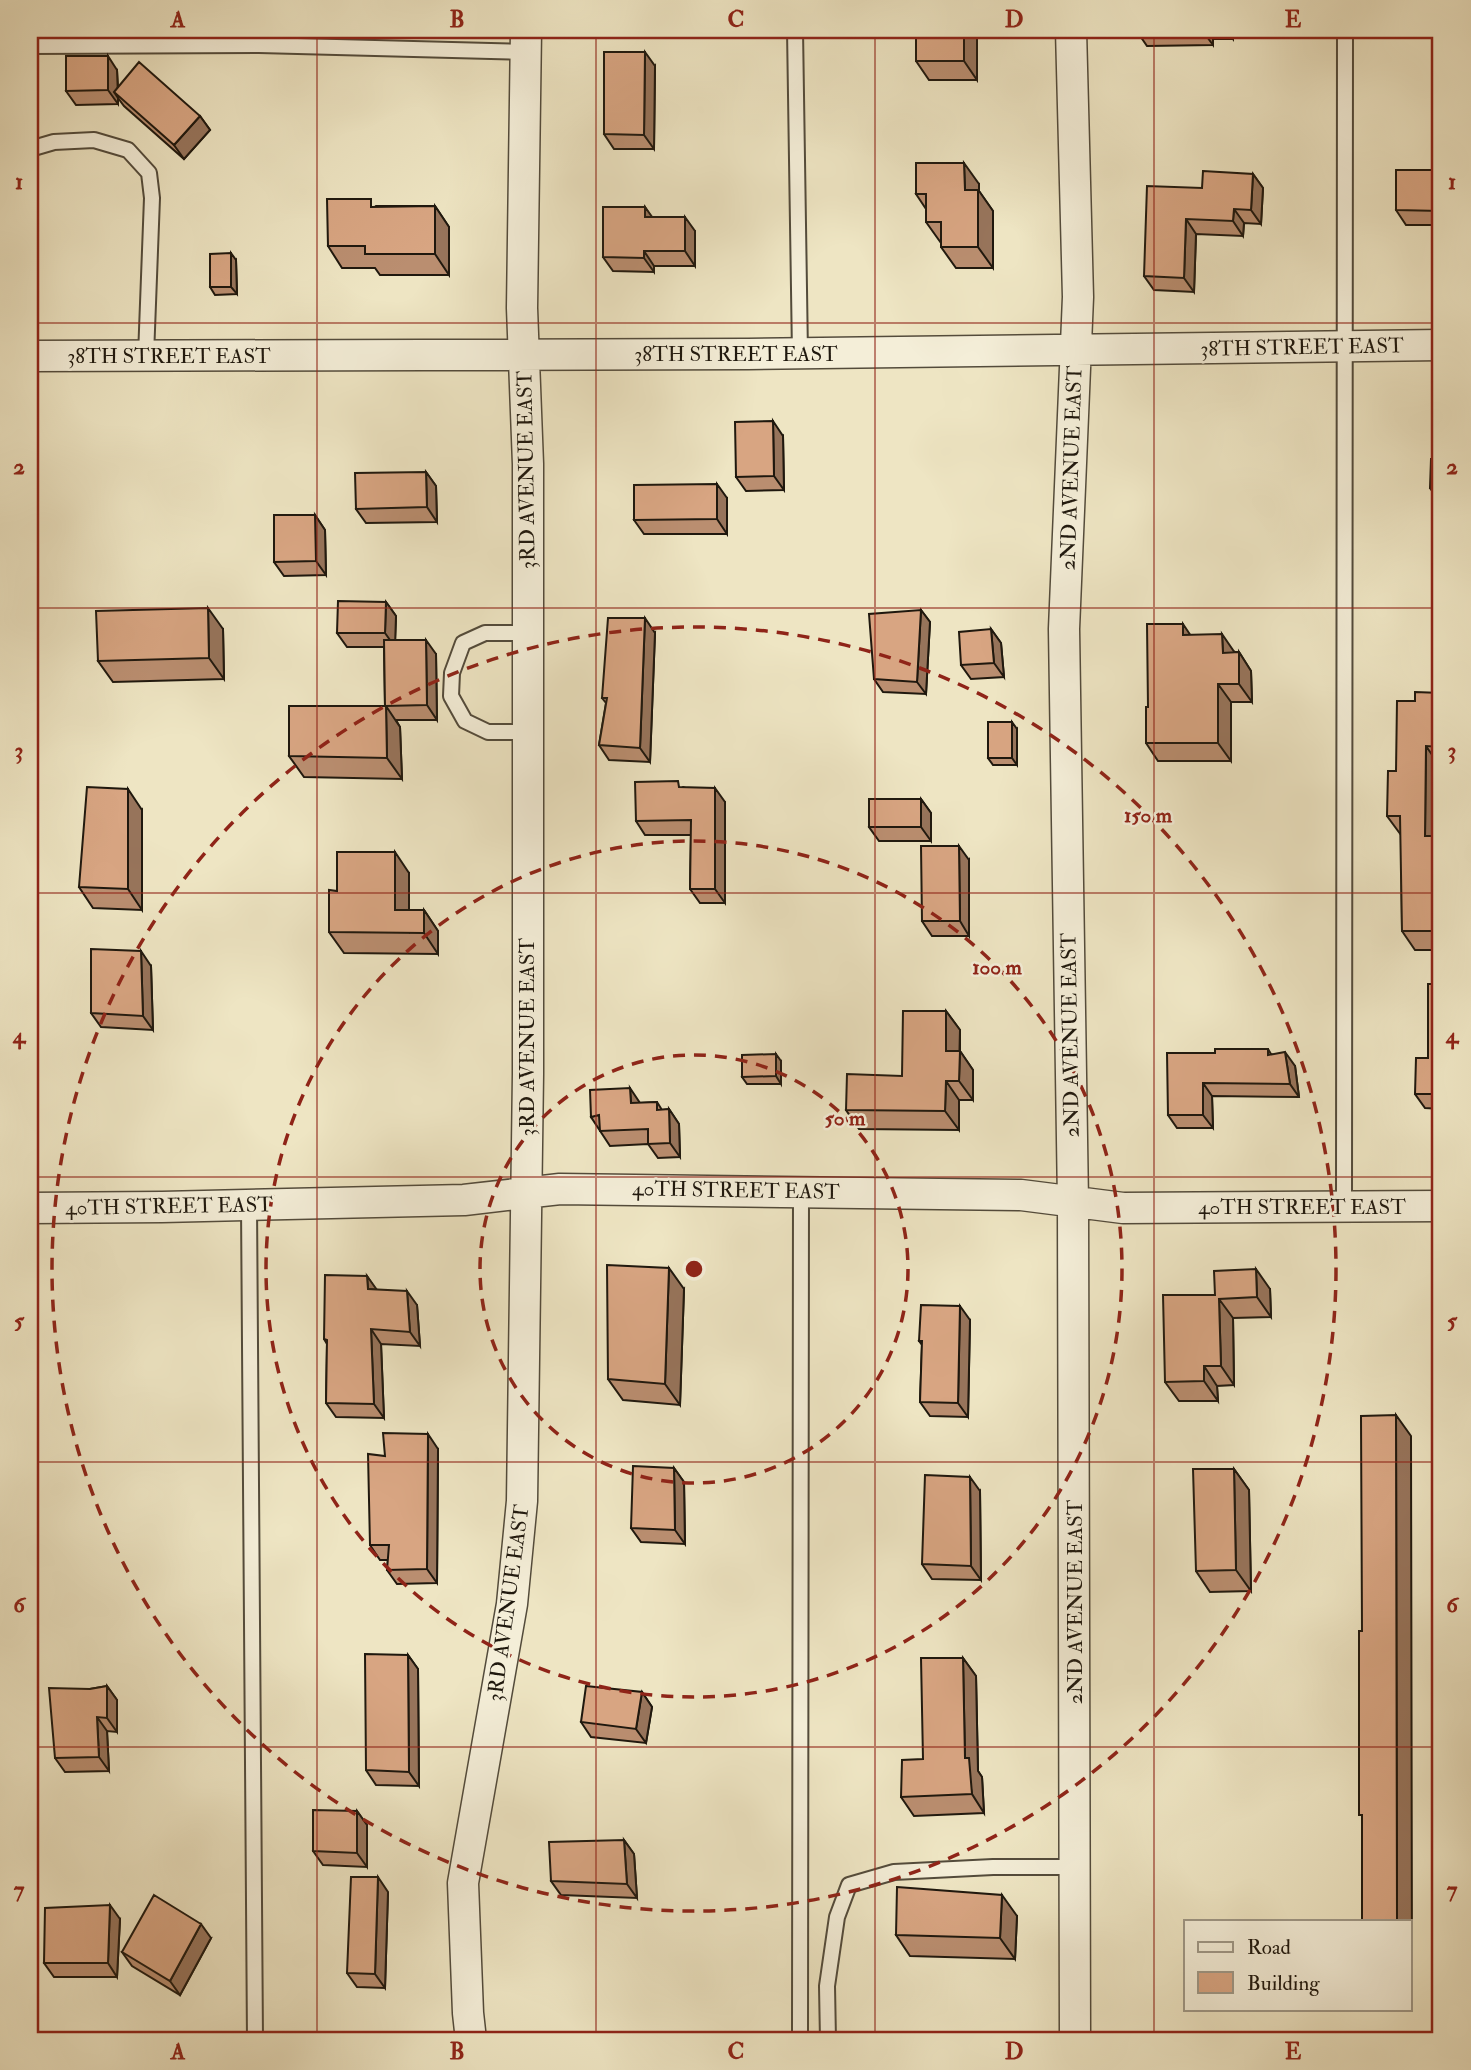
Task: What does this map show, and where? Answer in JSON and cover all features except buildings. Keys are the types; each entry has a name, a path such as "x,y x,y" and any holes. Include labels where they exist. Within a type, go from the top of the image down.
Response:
{"street":[{"name":"2ND AVENUE EAST","path":"1071,30 1078,297 1064,629 1073,1202 1075,2040"},
{"name":"3RD AVENUE EAST","path":"471,2040 463,1883 512,1604 522,1500 528,732 528,464 522,309 526,41"},
{"name":"38TH STREET EAST","path":"30,356 800,354 1441,345"},
{"name":"40TH STREET EAST","path":"30,1208 464,1200 560,1189 1021,1195 1123,1208 1441,1206"}],"lane":[{"path":"259,30 259,45"},
{"path":"794,30 800,354"},
{"path":"1344,1207 1345,30"},
{"path":"30,47 526,41"},
{"path":"30,149 54,142 94,140 128,149 149,173 152,198 146,356"},
{"path":"528,632 485,634 463,643 452,673 451,696 465,721 488,732 528,732"},
{"path":"800,2040 801,1191"},
{"path":"249,1205 255,2040"},
{"path":"828,2040 827,1986 837,1917 849,1885 894,1872 993,1867 1075,1867"}]}
